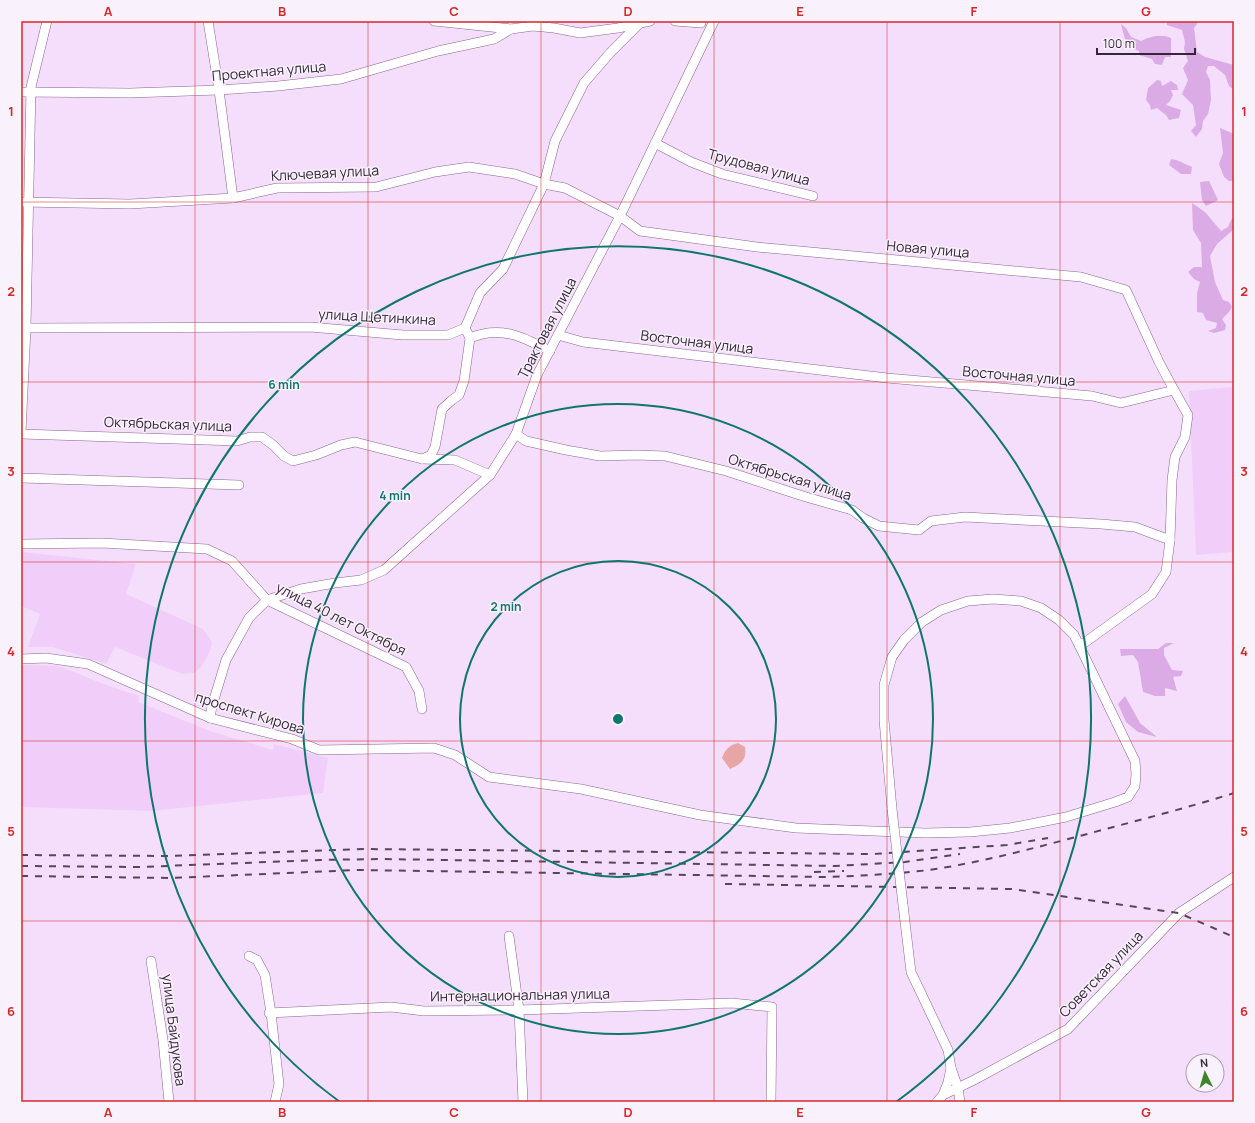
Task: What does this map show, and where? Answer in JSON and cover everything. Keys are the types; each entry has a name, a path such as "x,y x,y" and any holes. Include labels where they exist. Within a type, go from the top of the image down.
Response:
{"street":[{"path":"21,433 26,328 25,202 31,87 47,21"},
{"path":"208,21 219,90 233,198"},
{"path":"434,21 511,29 533,26 580,33 650,21"},
{"path":"675,21 700,22 712,25"},
{"path":"422,460 431,455 435,447 442,409 459,395 464,381 470,338 466,328 480,293 503,269 544,184 555,141 584,83 610,53 639,24"},
{"name":"Трактовая улица","path":"267,600 301,589 361,580 384,570 490,475 516,434 537,375 620,216 712,25"},
{"name":"Проектная улица","path":"21,92 130,93 219,90 278,86 341,79 438,51 494,39 511,29"},
{"name":"Трудовая улица","path":"655,143 691,162 722,174 813,196"},
{"name":"Ключевая улица","path":"25,202 130,204 233,198 277,188 376,187 435,172 469,167 515,174 544,184 565,188 620,216"},
{"name":"Новая улица","path":"620,216 640,231 757,247 1081,277 1126,290 1159,362 1174,390"},
{"name":"улица Щетинкина","path":"26,328 310,327 403,335 448,335 466,328"},
{"path":"470,338 480,334 495,332 510,334 525,338 550,351"},
{"name":"Восточная улица","path":"558,335 583,342 887,378 1092,396 1121,403 1174,390"},
{"path":"1080,646 1152,594 1166,572 1170,540 1172,480 1175,457 1185,437 1188,415 1174,390"},
{"name":"Октябрьская улица","path":"21,433 237,441 250,437 262,437 284,456 293,461 316,455 341,445 355,442 422,460 455,460 490,475"},
{"name":"Октябрьская улица","path":"516,434 526,441 600,456 665,456 726,471 852,510 863,518 879,526 919,530 931,521 965,517 1101,524 1135,528 1170,540"},
{"path":"21,478 239,486"},
{"name":"улица 40 лет Октября","path":"21,544 102,543 207,549 232,561 267,600 406,667 419,691 422,709"},
{"name":"проспект Кирова","path":"21,659 46,658 88,664 210,718 292,739 319,750 434,748 455,755 489,777 581,789 700,815 796,828 925,833 970,832 1010,828 1066,817 1128,797 1135,786 1135,761 1080,646 1074,636 1059,620 1041,608 1020,600 993,598 968,601 941,610 922,622 904,640 892,657 884,685 884,720 892,809 902,905 911,972 948,1050 960,1102"},
{"path":"210,718 212,706 226,660 249,618 267,600"},
{"name":"Советская улица","path":"940,1099 1068,1029 1179,913 1234,877"},
{"path":"510,936 519,1010 523,1102"},
{"path":"249,956 257,960 265,975 279,1084 275,1102"},
{"name":"улица Байдукова","path":"151,961 163,1040 169,1102"},
{"name":"Интернациональная улица","path":"270,1013 391,1007 424,1011 519,1010 732,1003 772,1007 770,1102"},
{"path":"940,1099 948,1082 951,1068"}],"shaded area":[{"path":"1167,21 1199,21 1194,28 1197,52 1205,57 1234,65 1234,90 1229,86 1225,75 1214,66 1208,66 1206,72 1210,80 1211,100 1208,114 1203,121 1202,129 1196,137 1191,131 1196,125 1193,105 1182,94 1188,80 1183,68 1188,61 1184,49 1185,42 1182,30 1167,25"},
{"path":"1121,24 1126,28 1131,37 1141,41 1156,36 1171,38 1171,57 1165,57 1162,65 1155,64 1152,59 1139,55 1139,51 1127,47"},
{"path":"1157,80 1161,81 1162,86 1171,81 1177,85 1178,90 1171,90 1173,95 1166,105 1181,110 1179,118 1169,120 1166,115 1157,108 1151,110 1150,105 1146,100 1148,88"},
{"path":"1220,128 1234,134 1234,181 1229,181 1224,177 1219,164 1223,153"},
{"path":"1171,159 1192,167 1191,174 1181,174 1169,165"},
{"path":"1209,181 1218,200 1206,206 1202,200 1200,182"},
{"path":"1192,203 1205,212 1221,231 1228,227 1232,218 1234,218 1234,229 1217,244 1210,256 1215,282 1223,300 1229,302 1232,307 1222,319 1226,325 1225,330 1214,333 1208,331 1216,328 1217,323 1206,320 1203,313 1197,312 1197,293 1200,282 1194,279 1188,272 1194,267 1202,267 1201,243 1193,230"},
{"path":"1234,387 1234,552 1196,555 1189,391"},
{"path":"21,552 136,564 126,594 203,629 212,642 210,651 201,667 194,673 182,674 115,647 106,664 53,647 28,647 40,614 21,606"},
{"path":"1166,643 1174,643 1164,648 1164,655 1172,670 1183,671 1181,676 1173,677 1177,691 1165,688 1165,696 1155,696 1143,692 1138,662 1133,655 1121,656 1120,649 1158,649"},
{"path":"21,665 59,666 139,696 138,702 210,731 273,750 274,744 328,758 323,793 151,811 21,807"},
{"path":"1125,696 1140,723 1157,737 1138,732 1126,722 1118,704"},
{"path":"738,743 745,747 745,755 740,763 730,769 722,758 728,748"}],"railway":[{"path":"21,876 171,878 357,870 826,877 878,875 950,867 1051,844 1199,804 1234,793"},
{"path":"21,855 170,856 365,849 873,854 1007,845 1048,838"},
{"path":"21,866 139,867 380,859 835,866 905,862 960,854"},
{"path":"814,872 844,871"},
{"path":"725,884 1012,889 1179,913 1234,937"}]}
